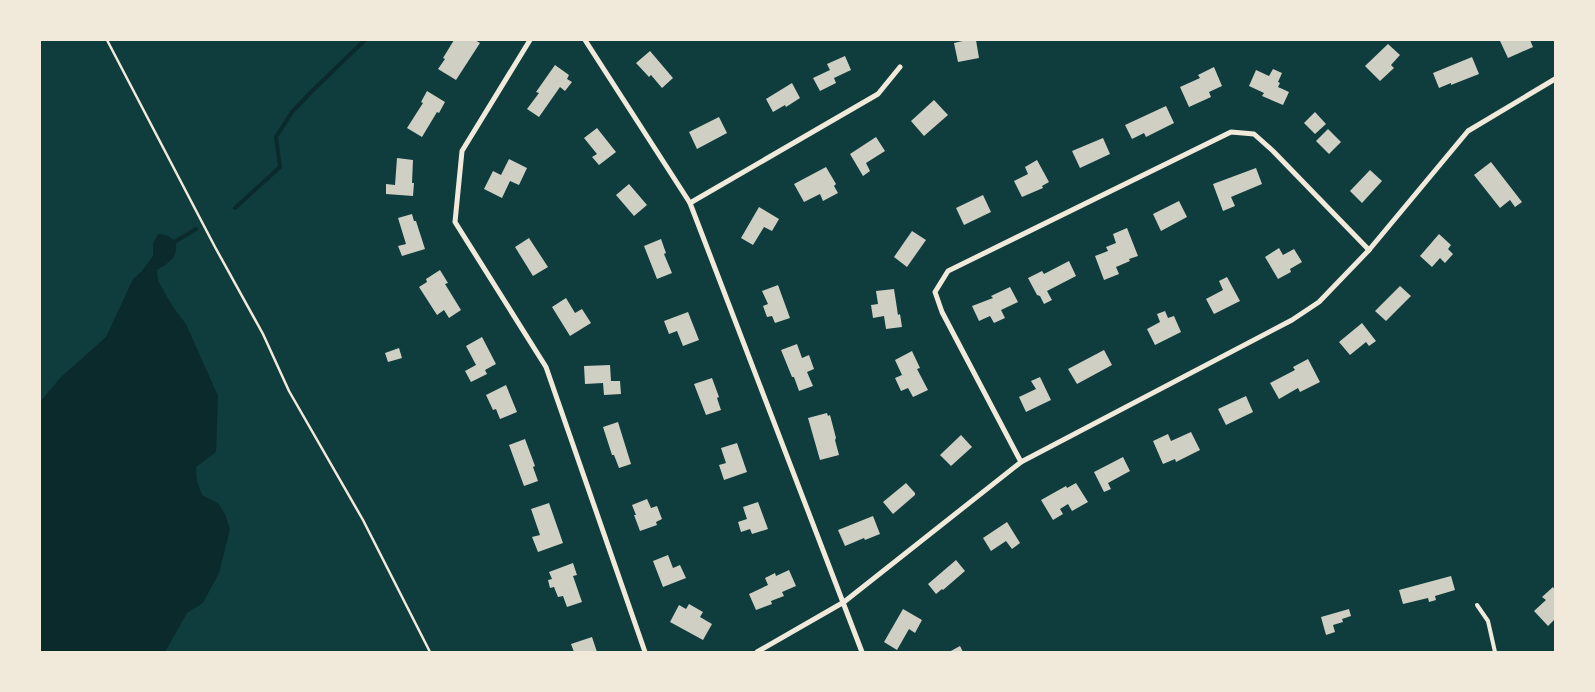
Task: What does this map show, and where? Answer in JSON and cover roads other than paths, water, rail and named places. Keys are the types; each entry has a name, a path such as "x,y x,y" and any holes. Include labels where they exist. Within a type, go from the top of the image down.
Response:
{"street":[{"path":"530,40 462,151 455,222 546,367 645,652"},
{"path":"585,40 690,203 862,652"},
{"path":"690,203 878,94 900,67"},
{"path":"757,652 844,602 1021,462 1292,320 1319,302 1369,250 1468,131 1555,79"},
{"path":"1021,462 942,312 935,292 948,271 1231,132 1254,134 1267,145 1369,250"}],"lane":[{"path":"1477,605 1488,621 1496,652"}],"water":[{"path":"158,234 166,235 176,241 176,252 172,259 157,270 158,281 173,307 186,324 218,396 216,452 196,467 197,481 202,495 218,503 225,514 230,529 219,573 203,603 187,613 165,652 40,652 40,402 60,378 106,337 133,279 142,271 153,256 153,243"}],"waterway":[{"path":"235,208 280,167 276,137 292,112 365,40"},
{"path":"176,241 196,229"}]}
